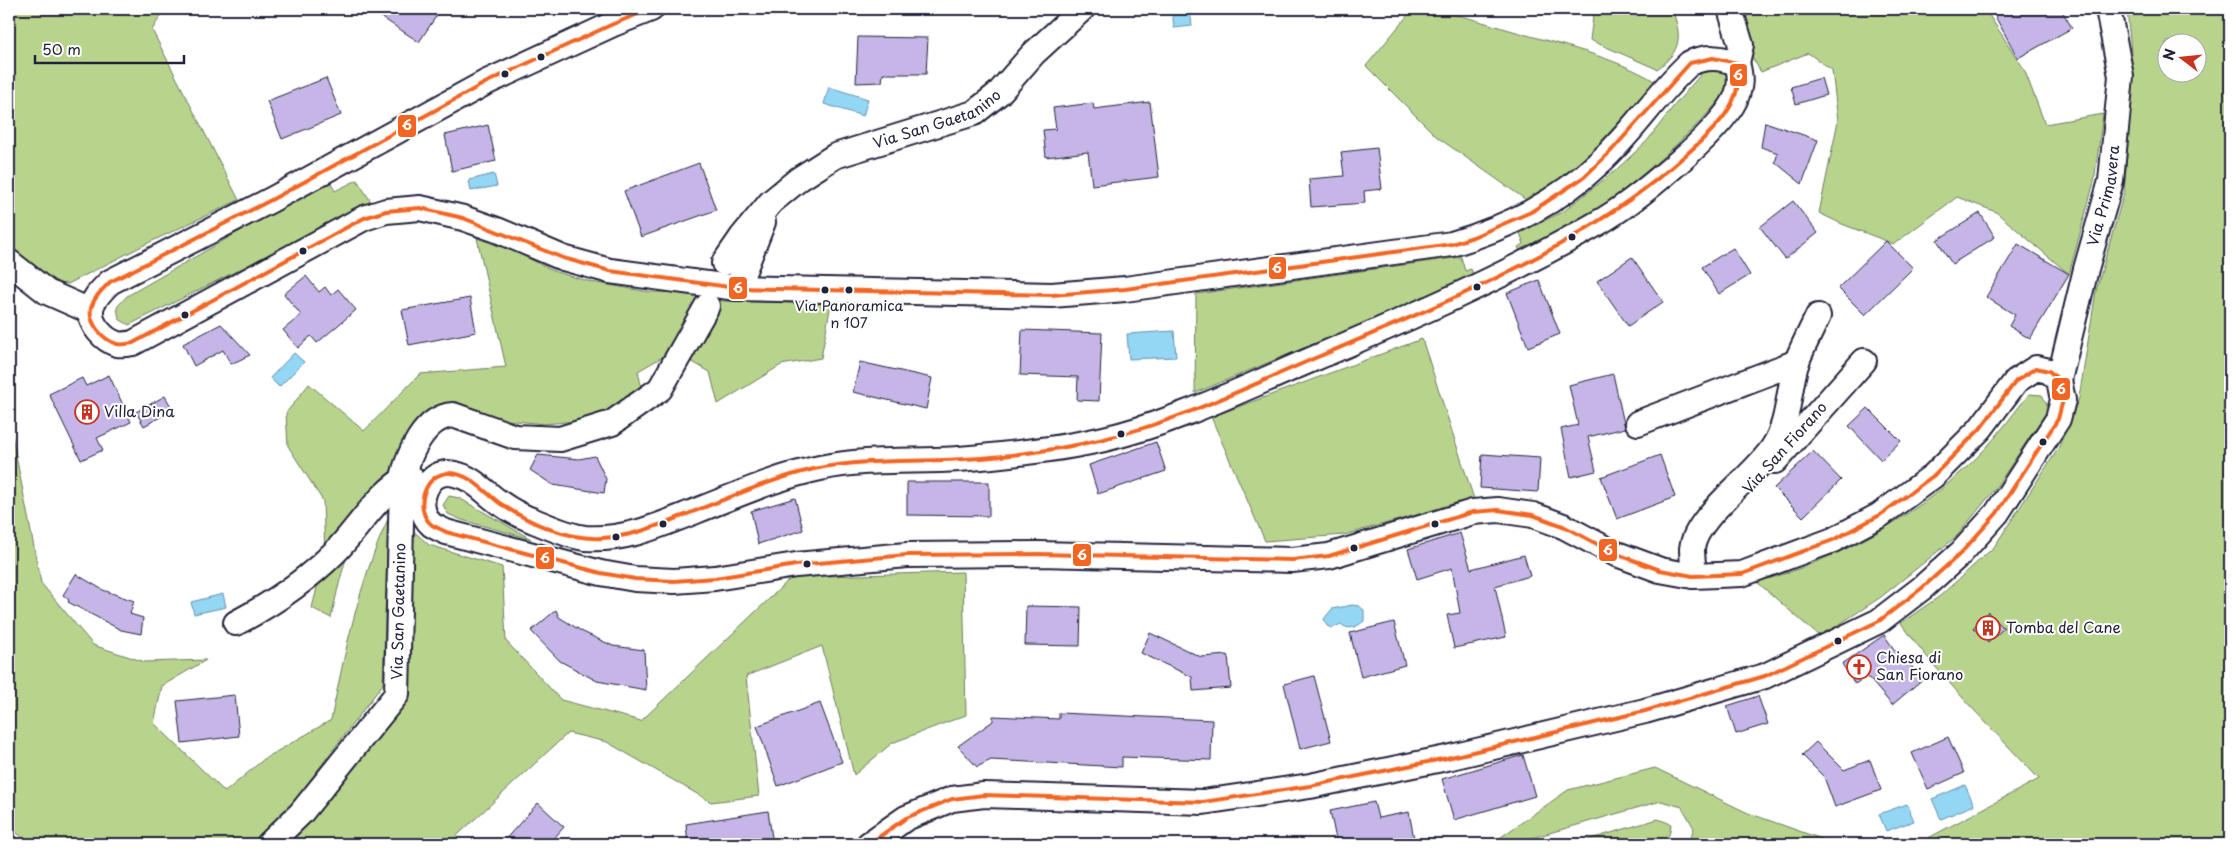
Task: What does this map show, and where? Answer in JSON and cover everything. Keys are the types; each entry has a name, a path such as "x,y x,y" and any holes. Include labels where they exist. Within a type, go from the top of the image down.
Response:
{"street":[{"path":"651,9 613,24 485,83 271,200 110,282 98,295 90,311 94,324 104,337 118,344 133,344 364,218 386,211 420,208 463,218 563,258 610,271 737,288 1052,295 1125,289 1452,244 1492,232 1533,212 1572,186 1601,162 1690,63 1703,58 1719,57 1737,63"},
{"name":"Via San Gaetanino","path":"724,264 742,237 771,202 799,179 835,156 974,113 999,93 1033,54 1082,9"},
{"path":"869,844 906,818 952,799 984,795 1203,802 1310,786 1447,758 1645,711 1765,676 1879,621 1922,588 1960,553 1997,513 2058,419 2063,400 2059,380 2049,371 2036,368 2016,381 1980,429 1933,476 1880,514 1833,540 1742,574 1693,576 1651,566 1614,552 1562,526 1533,515 1498,510 1473,512 1329,556 1292,560 1039,554 907,555 796,565 714,578 674,581 635,579 601,574 446,532 432,526 425,515 422,500 426,486 433,477 444,472 458,474 483,488 500,503 529,520 584,538 636,534 775,480 822,467 866,461 958,459 1051,449 1107,438 1152,424 1236,392 1371,334 1491,279 1617,211 1681,159 1716,126 1734,102 1742,81 1737,63 1741,45 1730,9"},
{"name":"Via Primavera","path":"2059,380 2086,269 2111,181 2121,76 2108,9"},
{"name":"Via San Gaetanino","path":"737,288 771,202"},
{"path":"9,262 47,292 90,311"},
{"name":"Via San Gaetanino","path":"269,844 300,813 397,694 402,481 404,468 422,434 444,416 453,415 515,437 560,439 612,423 660,390 707,306"},
{"name":"Via San Fiorano","path":"1693,576 1692,550 1706,519 1744,482 1774,445 1788,408 1797,362 1818,316"},
{"name":"Via San Fiorano","path":"1700,530 1753,485 1864,361"},
{"path":"1638,423 1797,362"},
{"path":"236,623 266,608 288,593 334,554 388,491 402,481 421,473 433,477"}],"green space":[{"path":"9,9 165,9 152,30 239,200 148,243 68,284 57,283 9,247"},
{"path":"1413,9 1451,14 1568,46 1622,65 1656,82 1582,162 1529,202 1437,137 1366,66"},
{"path":"1594,9 1672,9 1678,35 1675,49 1671,56 1657,69 1590,40"},
{"path":"1737,9 1985,9 2024,69 2045,124 2103,114 2094,182 2069,274 1996,212 1957,197 1894,244 1819,213 1838,121 1832,70 1808,53 1761,72 1753,59"},
{"path":"2127,9 2230,9 2230,844 1917,844 2039,779 1950,684 1901,623 1940,596 1994,547 2058,449 2079,398 2096,291 2124,193 2133,74"},
{"path":"1718,66 1729,82 1724,93 1711,110 1669,152 1622,192 1591,215 1521,253 1518,247 1524,244 1520,233 1564,211 1616,170 1647,141 1707,67"},
{"path":"329,180 335,191 357,180 372,203 129,325 119,319 117,307 127,296"},
{"path":"477,238 518,253 556,272 591,282 649,292 703,293 673,351 638,371 641,385 653,385 629,402 588,420 544,424 507,420 445,405 427,413 414,428 395,471 359,525 344,564 331,618 312,608 325,555 323,501 288,446 286,413 309,384 364,431 420,374 506,367"},
{"path":"1461,257 1465,271 1471,269 1473,274 1413,306 1388,313 1195,393 1196,294"},
{"path":"720,301 831,304 821,358 781,365 718,404 710,372 689,360"},
{"path":"1422,339 1474,499 1344,535 1265,541 1211,417"},
{"path":"2029,394 2042,395 2047,404 2045,414 1995,489 1957,536 1881,597 1820,637 1757,582 1815,563 1843,550 1897,521 1922,504 1977,457"},
{"path":"9,420 41,583 93,645 145,662 206,660 162,686 154,723 225,792 264,759 331,720 361,593 388,519 383,684 292,804 251,844 31,844 9,827"},
{"path":"449,496 459,498 531,539 462,520 448,514 443,505"},
{"path":"409,527 429,545 502,567 506,641 561,700 641,721 792,577 963,572 966,715 892,743 854,775 822,646 746,676 759,796 711,802 607,742 568,733 448,844 281,844 405,698"},
{"path":"1655,768 1748,813 1836,844 1688,844 1694,828 1682,807 1661,801 1511,844 1491,844 1568,790"},
{"path":"1658,819 1671,824 1665,844 1574,844"}],"water":[{"path":"1172,9 1190,9 1192,26 1174,28"},
{"path":"829,87 868,99 863,116 824,104"},
{"path":"494,174 497,186 471,191 469,180"},
{"path":"1174,331 1176,357 1129,359 1127,334"},
{"path":"294,353 304,362 279,387 270,378"},
{"path":"223,594 226,607 194,614 191,602"},
{"path":"1352,605 1359,606 1364,610 1364,621 1352,627 1341,624 1332,628 1327,626 1324,619 1332,609"},
{"path":"1965,785 1974,805 1941,819 1932,799"},
{"path":"1907,804 1914,821 1886,831 1879,814"}],"building":[{"path":"369,9 441,9 419,42"},
{"path":"1991,9 2061,9 2072,28 2018,58"},
{"path":"858,37 928,38 926,74 883,74 882,82 856,83"},
{"path":"326,78 341,115 282,139 267,101"},
{"path":"1821,78 1826,95 1796,104 1791,87"},
{"path":"1150,102 1159,177 1092,185 1088,152 1046,157 1043,130 1056,129 1053,108 1093,103 1094,109"},
{"path":"1765,122 1818,140 1802,184 1775,162 1778,153 1761,147"},
{"path":"488,125 496,161 452,171 445,135"},
{"path":"1377,148 1382,189 1364,191 1365,203 1311,207 1309,179 1344,176 1341,152"},
{"path":"699,163 716,210 641,237 624,191"},
{"path":"1793,201 1818,233 1785,259 1760,227"},
{"path":"1980,213 1995,237 1952,264 1937,240"},
{"path":"1886,241 1913,268 1865,315 1838,288"},
{"path":"2018,244 2069,274 2030,339 2009,326 2015,315 1986,297"},
{"path":"1733,248 1750,275 1719,294 1702,267"},
{"path":"1632,257 1663,302 1628,326 1597,281"},
{"path":"306,276 319,292 325,287 331,295 338,289 356,310 317,343 311,336 298,348 283,330 301,315 284,294"},
{"path":"1539,280 1560,334 1528,347 1507,293"},
{"path":"470,298 476,332 409,345 402,310"},
{"path":"221,324 250,355 231,364 223,350 194,366 183,344"},
{"path":"1022,330 1102,333 1099,401 1077,400 1078,377 1020,375"},
{"path":"860,362 932,378 926,409 853,392"},
{"path":"1613,374 1625,428 1588,437 1596,471 1571,477 1561,429 1578,425 1569,385"},
{"name":"Villa Dina","path":"109,375 131,422 97,438 103,450 81,460 49,394 82,378 86,386"},
{"path":"165,396 173,410 144,426 136,412"},
{"path":"1868,408 1901,441 1881,460 1849,426"},
{"path":"1156,442 1166,471 1098,494 1089,465"},
{"path":"1813,451 1841,480 1803,517 1774,488"},
{"path":"1482,454 1540,458 1538,492 1480,488"},
{"path":"538,455 579,459 595,456 606,479 604,493 553,485 530,470"},
{"path":"1660,455 1675,497 1617,519 1601,477"},
{"path":"907,482 989,482 989,516 907,515"},
{"path":"795,498 803,530 758,544 751,511"},
{"path":"1460,533 1471,569 1524,555 1530,576 1495,586 1506,637 1454,648 1447,615 1460,613 1452,568 1417,579 1408,549"},
{"path":"76,574 103,590 134,601 130,614 143,618 141,634 121,630 68,602 69,600 63,595"},
{"path":"1026,606 1081,607 1080,646 1025,645"},
{"path":"556,610 559,617 583,632 613,646 644,650 646,690 597,681 560,661 531,631"},
{"name":"Tomba del Cane","path":"1988,612 2004,628 1988,643 1973,628"},
{"path":"1394,622 1405,665 1361,677 1350,633"},
{"path":"1150,633 1201,657 1228,655 1231,688 1193,691 1192,677 1141,653"},
{"path":"1884,635 1901,659 1903,657 1923,679 1892,705 1867,676 1855,684 1842,664"},
{"path":"1314,676 1331,741 1300,749 1284,684"},
{"path":"235,695 239,736 182,743 177,701"},
{"path":"1758,696 1768,724 1736,734 1727,706"},
{"path":"820,703 842,762 778,786 757,726"},
{"path":"1059,713 1212,720 1211,760 1122,757 1122,767 991,760 977,767 958,746 993,721 993,716 1059,719"},
{"path":"1948,737 1964,773 1928,789 1912,753"},
{"path":"1816,742 1844,770 1870,760 1881,790 1835,807 1824,777 1802,755"},
{"path":"1523,755 1535,796 1454,820 1442,779"},
{"path":"1374,802 1378,818 1409,812 1415,844 1337,844 1330,811"},
{"path":"538,803 564,827 549,844 501,844"},
{"path":"768,811 773,844 688,844 686,824"}],"transit line":[{"name":"6","path":"651,9 613,24 485,83 271,200 110,282 92,304 91,314 94,325 102,335 112,342 117,344 133,343 364,218 386,211 420,208 463,218 563,258 610,271 737,288 1052,295 1125,289 1452,244 1531,212 1584,177 1612,150 1690,63 1713,58 1737,63 1739,77 1737,90 1733,102 1726,113 1709,134 1689,152 1648,186 1605,217 1560,244 1466,293 1240,391 1160,423 1104,439 1005,456 862,462 814,469 767,483 647,529 614,537 589,538 576,536 536,524 501,504 477,484 457,474 449,473 433,479 424,493 423,511 432,525 446,532 601,573 635,579 674,581 715,578 796,565 907,555 1039,554 1292,560 1329,556 1473,512 1498,510 1533,515 1563,526 1614,553 1660,570 1693,576 1742,574 1833,540 1880,515 1933,476 1980,429 2016,381 2036,368 2049,371 2059,380 2063,400 2058,419 1997,513 1961,553 1922,588 1879,621 1765,676 1645,711 1447,758 1310,786 1203,802 984,795 952,799 906,818 869,844"}],"place":[{"name":"Via Panoramica n 107","path":"849,290"},
{"name":"Villa Dina","path":"87,412"},
{"name":"Tomba del Cane","path":"1988,628"},
{"name":"Chiesa di San Fiorano","path":"1859,667"}]}
